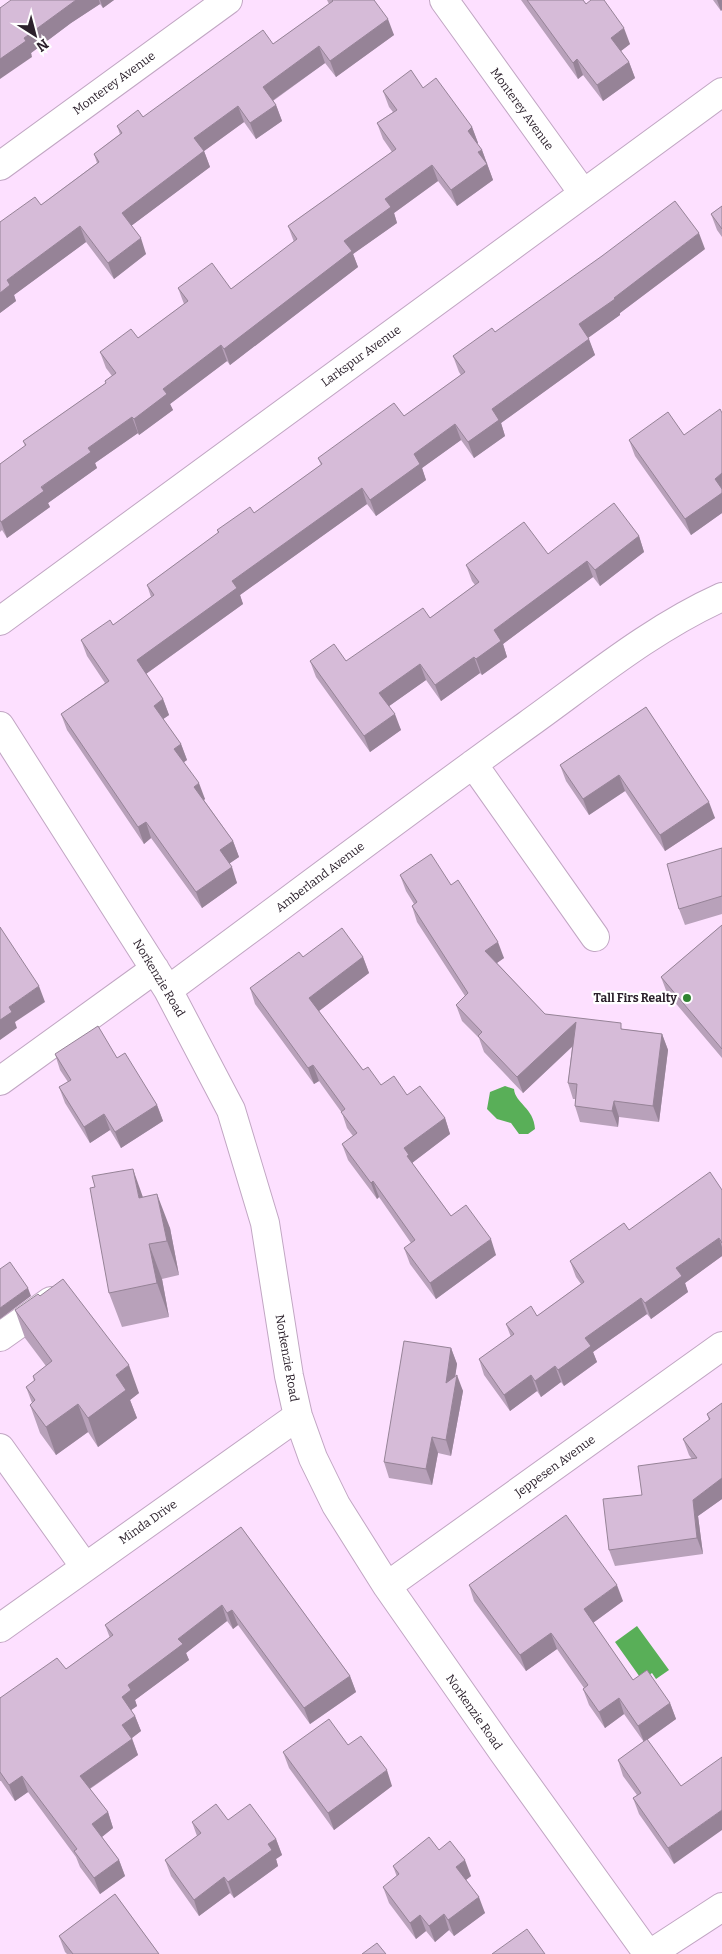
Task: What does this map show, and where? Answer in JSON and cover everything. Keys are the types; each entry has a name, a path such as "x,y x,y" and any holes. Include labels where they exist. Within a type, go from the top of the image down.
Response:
{"street":[{"name":"Monterey Avenue","path":"0,166 228,0"},
{"name":"Monterey Avenue","path":"444,0 583,193"},
{"name":"Larkspur Avenue","path":"0,621 722,92"},
{"name":"Amberland Avenue","path":"0,1081 162,980 472,764 661,629 695,609 722,597"},
{"name":"Norkenzie Road","path":"0,726 162,980 228,1105 265,1223 289,1376 298,1416 313,1458 336,1505 387,1586 502,1752 649,1954"},
{"path":"472,764 596,937"},
{"path":"0,1337 66,1290"},
{"name":"Jeppesen Avenue","path":"387,1586 722,1346"},
{"name":"Minda Drive","path":"0,1628 298,1416"},
{"path":"0,1448 85,1567"},
{"path":"649,1954 722,1908"}],"shaded area":[{"path":"505,1086 514,1089 515,1094 534,1122 535,1129 528,1134 519,1134 511,1123 497,1119 487,1109 490,1092"},
{"path":"637,1626 669,1670 656,1679 652,1673 642,1680 615,1642"}],"building":[{"path":"11,0 76,0 24,38 26,41 0,59 0,8"},
{"path":"332,0 374,0 388,19 330,61 319,46 263,87 276,105 250,123 238,106 194,138 204,151 122,213 141,238 108,263 80,226 7,280 10,285 0,293 0,222 35,197 41,205 99,162 94,154 122,133 117,126 138,110 143,117 263,30 273,44"},
{"path":"527,0 583,0 586,4 591,0 604,0 624,28 611,38 629,62 597,85 577,59 573,63"},
{"path":"411,70 423,88 436,78 472,127 468,131 482,150 478,152 487,164 451,190 432,165 385,199 391,207 344,241 352,251 224,349 221,345 163,389 167,394 134,419 132,417 88,448 91,452 41,487 44,491 1,522 0,464 26,445 23,441 106,383 105,381 116,373 100,352 131,329 138,338 188,301 178,288 212,263 231,289 297,239 288,226 396,149 377,123 397,110 383,91"},
{"path":"675,201 699,233 615,299 579,324 589,339 492,409 499,420 468,442 455,424 414,454 420,464 370,500 362,488 232,581 237,588 137,660 163,699 154,706 181,744 174,749 199,783 194,787 233,841 220,850 232,867 196,892 146,822 138,827 61,714 109,681 81,640 110,620 113,625 154,595 147,585 219,532 217,530 250,507 254,513 322,464 318,458 394,403 404,416 465,372 453,356 492,328 495,332 602,256"},
{"path":"722,206 722,229 711,214"},
{"path":"720,409 722,413 722,473 715,479 722,489 722,493 685,519 629,440 668,412 684,435"},
{"path":"614,503 639,536 595,570 587,561 494,630 501,641 476,659 474,657 435,685 420,664 379,693 395,714 364,736 310,661 334,644 346,661 423,608 430,618 479,582 466,565 524,522 548,554"},
{"path":"646,707 709,802 660,835 619,775 583,799 560,765"},
{"path":"722,848 722,896 679,909 667,864"},
{"path":"431,854 451,885 458,880 498,942 485,951 545,1014 621,1023 621,1029 662,1034 653,1106 614,1101 612,1111 575,1106 577,1084 568,1083 576,1022 517,1077 478,1036 482,1032 456,1005 468,993 412,906 417,902 400,875"},
{"path":"722,925 722,1049 661,977"},
{"path":"0,927 39,986 9,1007 12,1012 0,1020"},
{"path":"342,928 363,957 309,998 363,1070 368,1067 381,1085 394,1076 407,1095 420,1086 445,1118 404,1148 409,1155 407,1156 451,1216 466,1205 491,1239 430,1283 404,1248 415,1240 373,1181 371,1183 342,1144 357,1133 341,1112 345,1109 313,1065 308,1068 250,988 299,952 303,957"},
{"path":"98,1026 117,1058 125,1053 157,1105 115,1132 104,1114 84,1127 59,1087 71,1080 55,1054"},
{"path":"133,1169 139,1198 157,1194 167,1241 149,1244 157,1283 109,1293 90,1188 95,1187 92,1176"},
{"path":"710,1172 722,1190 722,1243 719,1238 676,1268 682,1276 645,1303 641,1298 585,1338 591,1346 558,1370 555,1366 535,1381 531,1375 504,1395 479,1359 514,1334 506,1324 531,1306 537,1316 584,1282 570,1261 624,1223 629,1230"},
{"path":"10,1262 28,1288 0,1308 0,1269"},
{"path":"63,1279 129,1365 116,1375 126,1390 88,1418 78,1404 46,1427 30,1405 35,1400 26,1387 35,1380 33,1376 52,1361 15,1310 38,1294 40,1296"},
{"path":"404,1341 451,1348 446,1383 457,1375 446,1440 432,1437 426,1469 384,1462"},
{"path":"722,1403 722,1478 693,1500 697,1538 609,1550 603,1499 642,1495 638,1466 697,1458 683,1439 710,1419 707,1414"},
{"path":"566,1515 617,1585 584,1609 633,1680 647,1670 670,1703 638,1726 619,1698 599,1712 583,1689 588,1685 551,1633 520,1655 469,1585"},
{"path":"241,1527 350,1676 304,1708 232,1610 227,1613 222,1605 178,1639 183,1644 128,1685 131,1690 122,1697 135,1716 122,1725 132,1739 80,1776 108,1812 92,1824 119,1860 94,1878 74,1851 77,1849 22,1776 9,1785 0,1772 0,1698 57,1658 66,1669 113,1635 105,1625"},
{"path":"329,1719 348,1745 361,1736 387,1770 328,1813 283,1752"},
{"path":"647,1739 681,1786 722,1757 722,1810 668,1848 633,1798 641,1793 618,1760"},
{"path":"216,1804 228,1820 250,1804 276,1839 268,1844 272,1850 228,1882 224,1877 194,1900 165,1860 201,1833 192,1822"},
{"path":"429,1837 439,1850 450,1841 465,1860 456,1867 479,1897 448,1920 444,1914 429,1926 420,1915 410,1923 383,1887 399,1874 393,1866"},
{"path":"115,1894 159,1954 73,1954 59,1936"},
{"path":"527,1929 545,1954 492,1954"},
{"path":"377,1943 386,1954 362,1954"}],"place":[{"name":"Tall Firs Realty","path":"687,998"}]}
